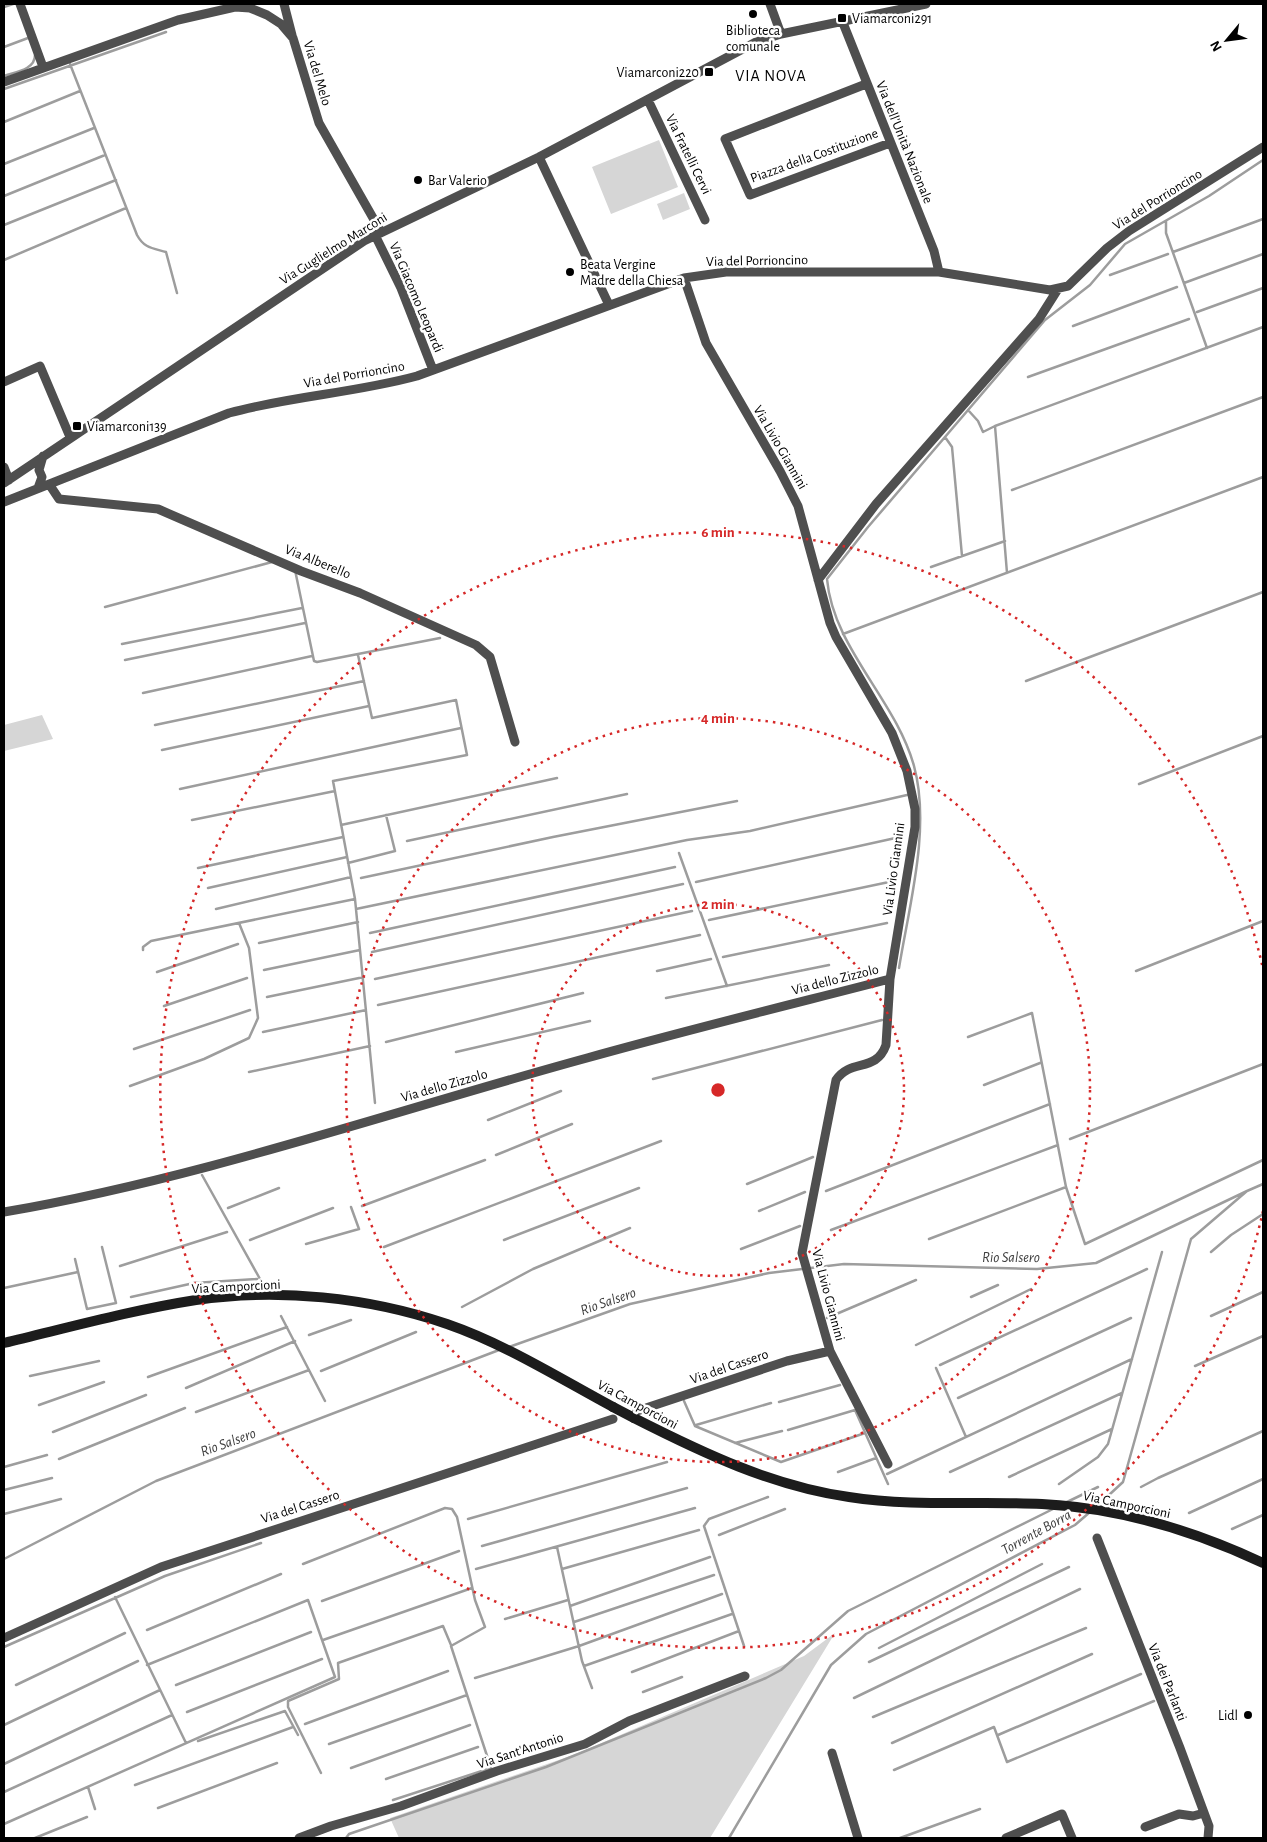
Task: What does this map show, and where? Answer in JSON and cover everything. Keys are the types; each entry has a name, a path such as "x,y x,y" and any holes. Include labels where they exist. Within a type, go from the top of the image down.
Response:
{"main road":[{"name":"Via Camporcioni","path":"4,1343 196,1300 254,1295 316,1297 390,1307 447,1324 483,1338 613,1407 636,1414 715,1458 794,1486 849,1497 901,1503 1042,1504 1080,1507 1126,1516 1205,1539 1263,1564"}],"street":[{"path":"20,4 43,67"},
{"path":"284,4 293,38"},
{"path":"770,4 781,34"},
{"name":"Via Guglielmo Marconi","path":"6,481 160,379 324,266 378,234 539,157 733,54 781,34 843,23 926,4"},
{"name":"Via del Melo","path":"4,82 178,20 227,6 243,5 267,15 281,24 293,38 319,123 378,234"},
{"name":"Via dell'Unità Nazionale","path":"843,23 934,251 940,272"},
{"name":"Piazza della Costituzione","path":"866,84 725,139 750,195 890,143"},
{"name":"Via Fratelli Cervi","path":"648,100 705,220"},
{"name":"Via del Porrioncino","path":"4,502 229,413 258,405 382,385 433,370 684,278 726,272 940,272 1050,290 1058,289 1068,286 1107,248 1129,231 1263,147"},
{"path":"539,157 609,304"},
{"name":"Via Giacomo Leopardi","path":"378,234 433,370"},
{"name":"Via Livio Giannini","path":"684,278 706,343 780,471 798,506 830,623 836,637 892,733 912,789 914,827 890,979 886,1046 882,1056 876,1061 845,1070 836,1080 802,1248 803,1258 830,1351 888,1464"},
{"path":"818,580 876,504 1039,319 1058,289"},
{"path":"4,382 40,366 70,437"},
{"path":"38,488 43,456"},
{"path":"28,466 41,473 51,483"},
{"path":"4,467 6,481"},
{"name":"Via Alberello","path":"51,483 59,499 158,509 301,571 360,593 476,645 490,657 516,742"},
{"name":"Via dello Zizzolo","path":"4,1212 57,1203 196,1169 587,1058 890,979"},
{"name":"Via del Cassero","path":"636,1414 787,1361 830,1351"},
{"name":"Via del Cassero","path":"4,1638 161,1567 613,1419"},
{"name":"Via dei Parlanti","path":"1097,1538 1204,1813 1208,1826 1208,1838"},
{"name":"Via Sant'Antonio","path":"299,1838 331,1826 401,1806 497,1771 585,1744 629,1721 745,1676"},
{"path":"832,1753 858,1838"},
{"path":"1145,1827 1179,1814 1192,1816 1204,1813"},
{"path":"1006,1838 1062,1814 1072,1838"}],"shaded area":[{"path":"659,140 678,187 611,214 592,167"},
{"path":"684,193 690,209 663,220 657,204"},
{"path":"42,715 53,739 4,751 4,725"},
{"path":"835,1633 710,1838 399,1838 390,1818 576,1754 804,1656"}],"waterway":[{"path":"4,7 13,4"},
{"path":"4,89 166,32"},
{"path":"4,47 28,38"},
{"path":"4,76 19,72 28,67 32,64 35,55"},
{"path":"70,64 137,235 146,245 166,252 177,293"},
{"path":"4,122 80,91"},
{"path":"4,164 94,128"},
{"path":"4,196 105,155"},
{"path":"899,968 917,867 920,815 919,790 914,766 894,719 852,651 841,628 832,604 827,579 868,527 1045,320 1090,285 1125,244 1209,196 1263,160"},
{"path":"4,225 116,180"},
{"path":"4,260 126,208"},
{"path":"1173,252 1263,219"},
{"path":"1166,221 1166,233 1207,348"},
{"path":"1110,275 1168,254"},
{"path":"1184,283 1263,254"},
{"path":"1073,326 1177,287"},
{"path":"1197,312 1263,288"},
{"path":"1028,377 1189,319"},
{"path":"968,410 978,421 983,432 1263,327"},
{"path":"1012,490 1263,397"},
{"path":"995,426 1007,573"},
{"path":"945,437 952,447 962,556"},
{"path":"843,634 1263,477"},
{"path":"931,567 1005,541"},
{"path":"105,607 272,562"},
{"path":"295,570 314,661 317,662 440,638"},
{"path":"1026,681 1263,592"},
{"path":"122,644 302,608"},
{"path":"125,660 305,623"},
{"path":"358,655 372,718 456,700 467,755 333,781 355,899 375,1103"},
{"path":"143,693 312,656"},
{"path":"155,725 364,681"},
{"path":"162,750 369,706"},
{"path":"180,789 461,728"},
{"path":"1139,784 1263,736"},
{"path":"341,825 557,778"},
{"path":"192,820 335,791"},
{"path":"407,841 627,794"},
{"path":"356,909 687,840 750,831 907,795"},
{"path":"361,878 553,837 737,801"},
{"path":"348,863 395,851 386,815"},
{"path":"198,868 343,837"},
{"path":"696,882 900,837"},
{"path":"679,853 727,986"},
{"path":"208,888 347,857"},
{"path":"370,933 675,867"},
{"path":"216,909 351,877"},
{"path":"709,920 889,882"},
{"path":"372,952 683,884"},
{"path":"143,950 143,947 151,941 355,899"},
{"path":"375,979 692,911"},
{"path":"1136,971 1263,921"},
{"path":"259,943 358,922"},
{"path":"130,1086 204,1059 249,1038 258,1018 249,948 239,923"},
{"path":"723,957 887,923"},
{"path":"378,1005 700,935"},
{"path":"157,972 238,944"},
{"path":"264,970 360,950"},
{"path":"657,971 711,959"},
{"path":"666,998 829,965"},
{"path":"267,997 364,977"},
{"path":"164,1006 247,978"},
{"path":"386,1042 583,993"},
{"path":"134,1049 250,1010"},
{"path":"263,1032 366,1010"},
{"path":"968,1037 1032,1013 1066,1187 1085,1244 1263,1160"},
{"path":"653,1079 882,1020"},
{"path":"456,1052 590,1021"},
{"path":"249,1072 370,1046"},
{"path":"984,1085 1040,1063"},
{"path":"1070,1139 1263,1064"},
{"path":"488,1120 561,1091"},
{"path":"826,1191 1050,1104"},
{"path":"496,1155 572,1124"},
{"path":"384,1247 661,1141"},
{"path":"831,1230 1058,1145"},
{"path":"747,1184 813,1157"},
{"path":"362,1206 485,1160"},
{"path":"202,1175 260,1279"},
{"name":"Torrente Borra","path":"1096,1507 1123,1482 1191,1239 1247,1191 1263,1184"},
{"path":"929,1239 1066,1187"},
{"path":"228,1208 279,1188"},
{"path":"504,1240 639,1188"},
{"name":"Rio Salsero","path":"509,1347 630,1304 769,1273 844,1264 1037,1269 1096,1263 1247,1191"},
{"path":"759,1211 805,1192"},
{"path":"306,1244 359,1229 351,1207"},
{"path":"250,1240 333,1208"},
{"path":"1211,1252 1231,1235 1263,1214"},
{"path":"741,1249 800,1226"},
{"path":"462,1307 533,1269 630,1228"},
{"path":"120,1266 227,1232"},
{"path":"75,1259 87,1309 116,1303 102,1247"},
{"path":"1059,1484 1098,1457 1108,1444 1162,1252"},
{"path":"940,1365 1147,1269"},
{"path":"4,1288 78,1272"},
{"path":"131,1297 194,1283 257,1279"},
{"path":"827,1318 916,1280"},
{"path":"971,1297 998,1285"},
{"path":"916,1345 1031,1289"},
{"path":"1211,1316 1263,1292"},
{"path":"281,1316 325,1401"},
{"path":"958,1398 1131,1318"},
{"path":"309,1335 351,1320"},
{"path":"148,1377 287,1327"},
{"path":"321,1371 416,1332"},
{"path":"1195,1366 1263,1336"},
{"path":"186,1388 295,1341"},
{"name":"Rio Salsero","path":"4,1559 156,1481 499,1350"},
{"path":"887,1474 1132,1359"},
{"path":"30,1376 99,1361"},
{"path":"936,1368 966,1437"},
{"path":"196,1412 309,1370"},
{"path":"39,1405 104,1382"},
{"path":"779,1402 840,1385"},
{"path":"950,1472 1122,1393"},
{"path":"53,1432 146,1395"},
{"path":"684,1401 695,1426 781,1462 865,1433"},
{"path":"696,1425 771,1403"},
{"path":"59,1459 185,1408"},
{"path":"788,1430 855,1410 888,1484"},
{"path":"1009,1477 1112,1429"},
{"path":"735,1443 782,1431"},
{"path":"1141,1487 1263,1431"},
{"path":"4,1467 47,1455"},
{"path":"838,1472 876,1458"},
{"path":"468,1519 667,1462"},
{"path":"4,1490 52,1478"},
{"path":"1189,1513 1263,1479"},
{"path":"1067,1502 1098,1487"},
{"path":"482,1546 687,1488"},
{"path":"744,1646 704,1526 709,1519 768,1497"},
{"path":"4,1514 61,1499"},
{"path":"303,1564 445,1508 452,1509 457,1517 475,1600 485,1627 451,1646 491,1768 393,1800"},
{"path":"476,1569 695,1508"},
{"path":"719,1535 785,1509"},
{"path":"346,1838 349,1834 546,1767 766,1678 781,1670 848,1611 1053,1509"},
{"name":"Torrente Borra","path":"729,1838 831,1665 866,1634 1075,1525 1090,1512"},
{"path":"1232,1529 1263,1515"},
{"path":"562,1569 699,1530"},
{"path":"4,1647 165,1576 261,1543"},
{"path":"557,1547 582,1661 592,1688"},
{"path":"322,1601 459,1551"},
{"path":"570,1606 710,1557"},
{"path":"879,1648 1042,1564"},
{"path":"869,1662 1069,1567"},
{"path":"147,1630 281,1574"},
{"path":"574,1622 714,1575"},
{"path":"323,1640 472,1588"},
{"path":"854,1698 1080,1589"},
{"path":"475,1678 579,1646 722,1594"},
{"path":"115,1597 186,1743"},
{"path":"4,1824 335,1677 308,1600 147,1665"},
{"path":"505,1619 568,1600"},
{"path":"584,1666 732,1614"},
{"path":"321,1773 288,1707 288,1701 339,1679 338,1663 443,1626 451,1645"},
{"path":"873,1717 1086,1628"},
{"path":"632,1672 739,1631"},
{"path":"176,1685 311,1632"},
{"path":"16,1685 125,1633"},
{"path":"892,1743 1092,1654"},
{"path":"187,1712 322,1659"},
{"path":"4,1725 138,1661"},
{"path":"305,1724 448,1671"},
{"path":"998,1735 1141,1674"},
{"path":"643,1692 682,1677"},
{"path":"4,1764 160,1690"},
{"path":"329,1744 467,1695"},
{"path":"894,1770 994,1727 1007,1762 1154,1701"},
{"path":"198,1741 285,1711 298,1735"},
{"path":"4,1792 172,1715"},
{"path":"351,1768 470,1725"},
{"path":"135,1785 293,1727"},
{"path":"386,1779 478,1747"},
{"path":"158,1808 277,1763"},
{"path":"88,1787 95,1809"},
{"path":"900,1838 980,1809"},
{"path":"35,1838 87,1817"}],"place":[{"name":"Biblioteca comunale","path":"753,14"},
{"name":"Viamarconi291","path":"842,18"},
{"name":"Viamarconi220","path":"709,72"},
{"name":"Bar Valerio","path":"418,180"},
{"name":"Beata Vergine Madre della Chiesa","path":"570,272"},
{"name":"Viamarconi139","path":"77,426"},
{"name":"Lidl","path":"1248,1715"}],"district":[{"name":"VIA NOVA","path":"771,75"}]}
